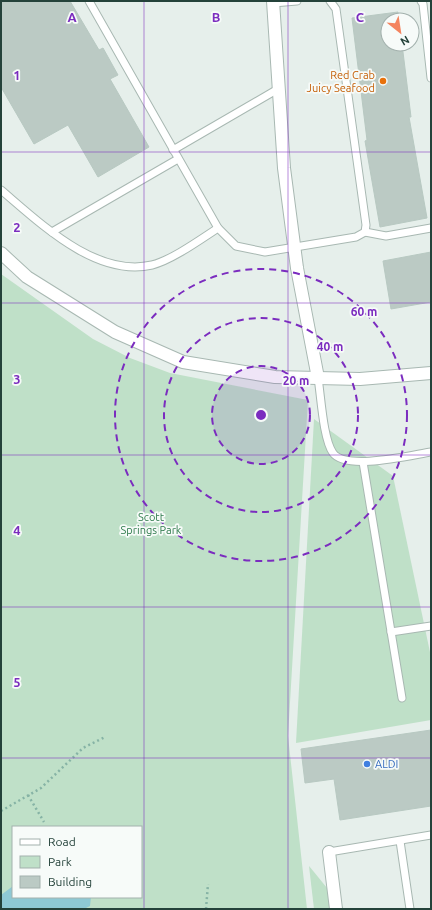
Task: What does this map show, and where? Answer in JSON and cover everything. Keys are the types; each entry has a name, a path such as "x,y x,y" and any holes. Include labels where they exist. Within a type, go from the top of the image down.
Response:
{"street":[{"path":"273,2 284,168 294,247 318,378"},
{"path":"1,253 27,277 115,332 183,362 275,377 360,379 431,373"},
{"path":"329,852 336,909"}],"lane":[{"path":"89,1 218,228 236,246 265,252 356,237 365,232 386,236 431,228"},
{"path":"273,2 297,1"},
{"path":"330,1 336,9 365,218 365,232"},
{"path":"421,1 423,4 431,78"},
{"path":"173,150 278,90"},
{"path":"52,232 178,159"},
{"path":"1,190 52,232 93,258 121,267 152,265 189,248 218,228"},
{"path":"318,378 328,443 334,454 346,460 363,462 431,452"},
{"path":"363,462 402,698"},
{"path":"391,632 431,626"},
{"path":"329,852 431,836"},
{"path":"400,841 410,909"}],"path":[{"path":"1,811 40,788 83,748 105,737"},
{"path":"28,795 44,822"},
{"path":"206,909 208,884"}],"green space":[{"name":"Scott Springs Park","path":"1,274 93,339 130,358 170,373 308,400 288,736 307,909 1,909"},
{"path":"314,419 393,476 431,657 431,720 296,743"},
{"path":"309,866 314,872 344,909 314,909"}],"water":[{"path":"12,887 12,898 91,898 90,906 84,909 1,909 1,895"}],"building":[{"path":"1,1 70,1 99,50 103,48 118,75 110,79 149,147 98,177 68,125 34,144 1,87"},
{"path":"380,14 380,52 403,52 411,117 409,117 427,218 380,227 365,141 367,140 352,18"},
{"path":"431,252 431,302 391,309 383,261"},
{"name":"ALDI","path":"431,730 431,806 340,820 334,779 305,783 301,749"}],"place":[{"name":"Red Crab Juicy Seafood","path":"383,81"},
{"name":"ALDI","path":"367,764"}]}
